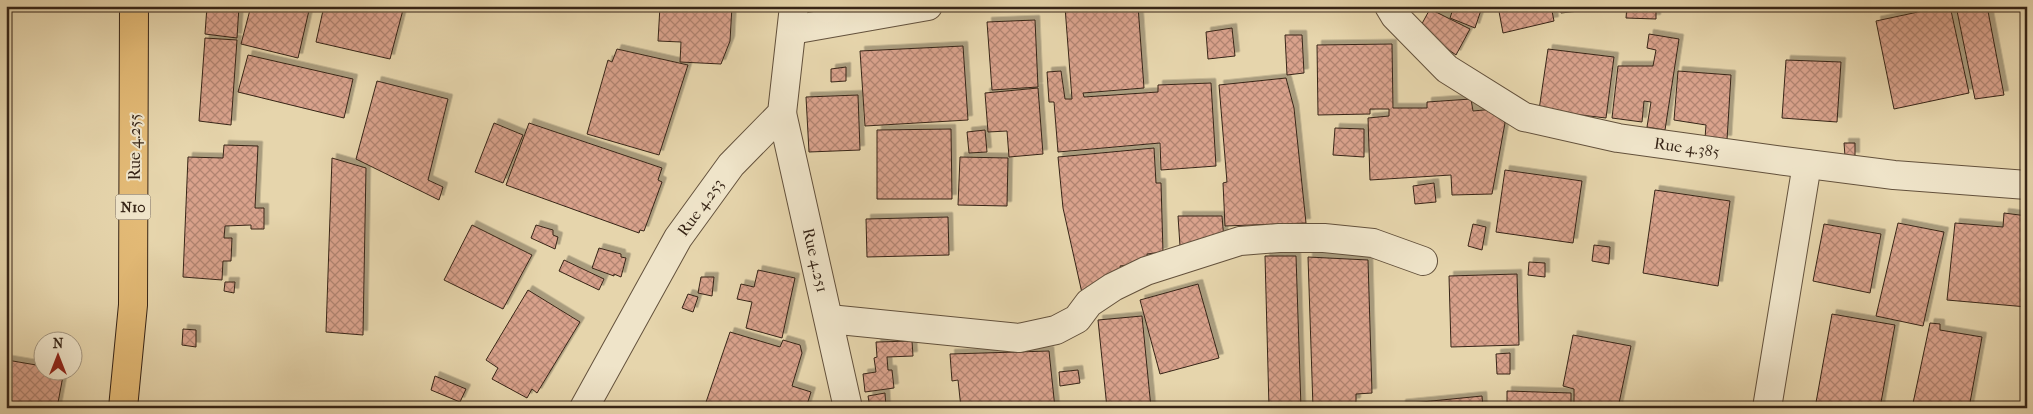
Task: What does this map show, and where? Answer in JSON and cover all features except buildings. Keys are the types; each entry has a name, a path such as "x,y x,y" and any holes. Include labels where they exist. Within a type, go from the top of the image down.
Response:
{"highway":[{"name":"Rue 4.255","path":"123,408 133,305 134,6"}],"street":[{"path":"782,113 793,18 928,6"},
{"name":"Rue 4.385","path":"1389,6 1395,16 1447,69 1524,117 1618,138 1807,164 1894,174 2027,185"},
{"name":"Rue 4.251","path":"782,113 848,408"},
{"name":"Rue 4.253","path":"584,408 678,238 732,165 782,113"},
{"path":"1767,408 1807,164"},
{"path":"829,319 1019,338 1056,330 1077,319 1089,303 1113,287 1146,272 1240,242 1279,238 1324,238 1373,243 1423,261"}]}
